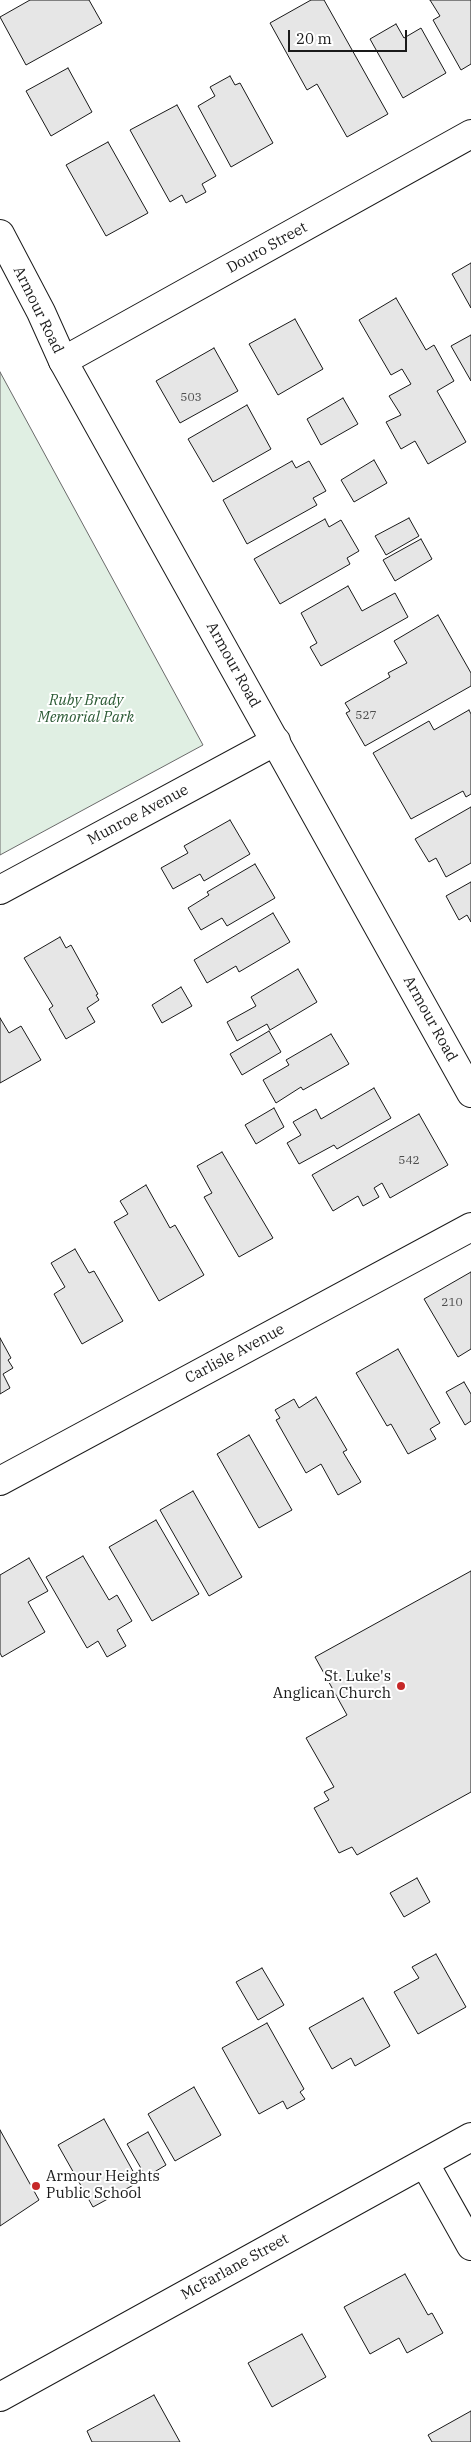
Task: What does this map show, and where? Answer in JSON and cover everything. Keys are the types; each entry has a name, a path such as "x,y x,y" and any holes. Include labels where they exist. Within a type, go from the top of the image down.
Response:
{"street":[{"name":"Douro Street","path":"63,361 471,134"},
{"name":"Armour Road","path":"0,234 41,312 63,361 471,1093"},
{"name":"Munroe Avenue","path":"0,890 276,742"},
{"name":"Carlisle Avenue","path":"0,1481 471,1227"},
{"name":"McFarlane Street","path":"0,2397 471,2137"},
{"path":"425,2164 471,2246"}],"green space":[{"name":"Ruby Brady Memorial Park","path":"0,372 203,745 0,855"}],"building":[{"path":"30,0 89,0 102,23 26,65 0,17"},
{"path":"311,0 324,0 388,114 347,137 317,84 307,90 270,23"},
{"path":"430,0 471,0 471,64 461,70 433,20 440,16"},
{"path":"396,24 404,38 421,28 446,73 403,98 370,39"},
{"path":"68,68 92,112 51,136 26,91"},
{"path":"230,76 235,85 240,83 273,143 231,167 198,106 215,96 210,87"},
{"path":"177,105 216,176 202,184 206,192 186,203 182,195 170,202 130,130"},
{"path":"108,142 148,213 106,236 66,165"},
{"path":"471,263 471,308 452,274"},
{"path":"396,298 426,350 434,345 454,381 437,391 466,442 428,464 415,441 401,449 386,422 401,415 389,396 411,384 402,369 391,375 359,320"},
{"path":"295,319 323,369 278,395 249,344"},
{"path":"471,335 471,381 451,346"},
{"path":"214,348 238,391 180,423 156,381"},
{"path":"343,398 358,424 321,445 307,419"},
{"path":"247,405 271,449 213,482 188,439"},
{"path":"374,460 387,483 354,502 341,480"},
{"path":"292,461 296,468 309,461 326,491 313,498 317,505 247,544 223,500"},
{"path":"409,518 419,536 386,555 375,536"},
{"path":"325,519 329,527 341,520 359,551 347,558 350,564 280,604 254,559"},
{"path":"421,539 432,559 395,581 383,560"},
{"path":"348,586 362,611 395,593 408,617 321,666 310,647 317,643 301,613"},
{"path":"438,615 471,673 471,686 365,746 346,713 350,711 345,703 390,677 388,673 407,663 394,641"},
{"path":"469,710 471,714 471,794 466,797 463,791 411,819 373,753 429,721 434,730"},
{"path":"471,807 471,863 446,877 436,858 429,862 415,839"},
{"path":"230,820 250,854 204,881 200,874 173,889 161,868 188,853 184,846"},
{"path":"255,864 275,898 227,926 222,918 201,930 188,908 209,895 207,892"},
{"path":"471,882 471,922 467,915 459,920 446,896"},
{"path":"273,913 290,942 239,972 236,966 207,983 194,960"},
{"path":"60,937 66,948 71,945 98,994 96,995 99,1000 87,1008 95,1022 66,1039 49,1009 53,1006 24,958"},
{"path":"298,969 317,1002 270,1030 267,1024 237,1041 227,1022 256,1006 251,997"},
{"path":"181,987 192,1006 162,1023 152,1005"},
{"path":"0,1018 9,1033 21,1026 41,1060 0,1083"},
{"path":"269,1031 281,1052 242,1075 230,1054"},
{"path":"331,1034 349,1064 303,1090 301,1087 276,1103 263,1080 289,1065 286,1060"},
{"path":"374,1088 391,1118 337,1149 334,1145 299,1164 287,1143 301,1135 293,1122 316,1109 321,1119"},
{"path":"274,1108 284,1127 256,1144 245,1125"},
{"path":"419,1114 448,1165 390,1198 382,1183 374,1188 379,1197 363,1206 358,1196 333,1211 312,1175"},
{"path":"222,1152 273,1238 239,1257 204,1197 212,1193 197,1166"},
{"path":"146,1185 170,1228 175,1225 204,1275 159,1301 114,1222 128,1214 120,1201"},
{"path":"75,1249 89,1273 94,1271 123,1321 82,1344 54,1294 65,1287 51,1263"},
{"path":"471,1272 471,1349 458,1357 424,1299"},
{"path":"0,1338 11,1358 8,1360 13,1368 3,1374 10,1388 0,1394"},
{"path":"398,1349 440,1423 430,1429 436,1439 408,1454 391,1424 387,1426 356,1373"},
{"path":"464,1382 471,1394 471,1421 465,1425 446,1392"},
{"path":"316,1397 347,1450 343,1452 361,1482 338,1495 321,1464 306,1473 276,1420 280,1418 275,1410 294,1399 299,1408"},
{"path":"249,1435 292,1510 259,1528 217,1454"},
{"path":"193,1491 242,1577 209,1596 160,1510"},
{"path":"156,1520 199,1594 152,1621 109,1547"},
{"path":"83,1556 109,1600 117,1595 132,1621 117,1630 126,1646 107,1657 98,1641 87,1648 46,1577"},
{"path":"29,1558 48,1591 28,1602 45,1632 2,1657 0,1653 0,1575"},
{"name":"St. Luke's Anglican Church","path":"471,1571 471,1792 357,1855 352,1847 339,1853 314,1808 329,1800 324,1792 334,1787 306,1738 347,1715 315,1657"},
{"path":"417,1878 430,1902 404,1917 390,1893"},
{"path":"436,1954 466,2007 418,2034 394,1992 419,1978 412,1967"},
{"path":"262,1968 284,2005 258,2020 236,1982"},
{"path":"363,1998 390,2046 355,2066 351,2058 332,2069 309,2028"},
{"path":"267,2023 304,2089 300,2092 305,2099 287,2109 283,2101 259,2114 222,2048"},
{"path":"194,2087 221,2135 175,2161 148,2114"},
{"path":"104,2119 139,2182 93,2207 58,2145"},
{"path":"0,2130 39,2200 0,2226"},
{"path":"148,2132 166,2165 146,2177 127,2144"},
{"path":"405,2274 428,2315 432,2313 443,2333 407,2353 399,2338 370,2354 344,2307"},
{"path":"302,2334 326,2377 272,2407 248,2363"},
{"path":"154,2395 180,2442 92,2442 87,2431"},
{"path":"471,2411 471,2442 432,2442 428,2435"}],"place":[{"name":"St. Luke's Anglican Church","path":"401,1686"},
{"name":"Armour Heights Public School","path":"36,2186"}]}
